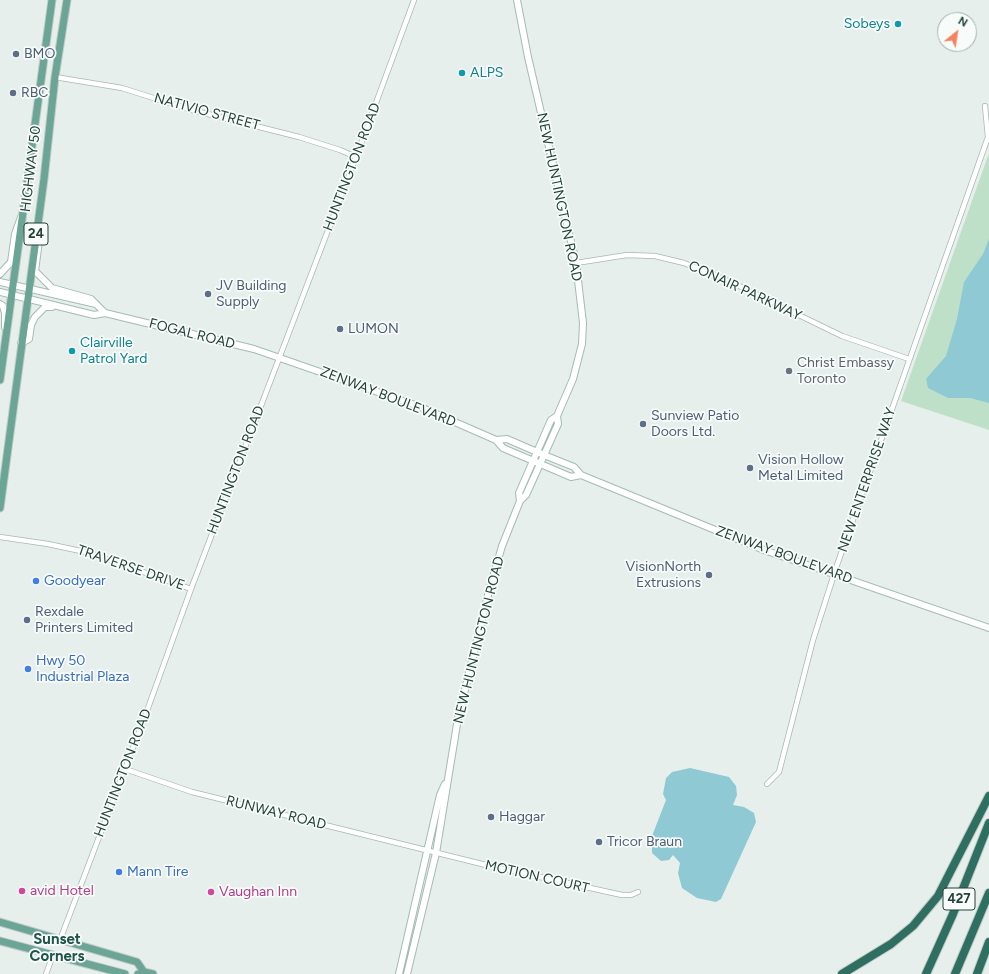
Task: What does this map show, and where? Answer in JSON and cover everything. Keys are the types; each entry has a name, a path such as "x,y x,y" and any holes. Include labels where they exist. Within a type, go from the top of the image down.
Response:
{"highway":[{"path":"842,974 891,944 913,926 938,896 989,796"},
{"name":"427","path":"926,974 989,823"},
{"name":"427","path":"955,974 989,893"},
{"path":"977,974 989,942"}],"main road":[{"name":"HIGHWAY 50","path":"0,380 52,0"},
{"name":"HIGHWAY 50","path":"0,508 44,180 55,77 67,0"},
{"path":"0,918 18,923 20,928"},
{"path":"0,922 137,962 141,973 153,974"},
{"path":"2,943 126,974"}],"street":[{"name":"HUNTINGTON ROAD","path":"60,940 191,589 356,158 414,0"},
{"name":"NEW HUNTINGTON ROAD","path":"517,0 528,57 576,263 583,323 582,342 574,379 557,416 551,420 519,493 520,501"},
{"name":"NATIVIO STREET","path":"55,77 122,88 188,109 299,137 340,150 356,158"},
{"name":"NEW ENTERPRISE WAY","path":"767,784 779,772 813,640 834,574 988,137 985,106"},
{"path":"0,274 11,262 15,234 22,214"},
{"path":"36,235 39,241 36,271 56,290 92,299 105,313"},
{"name":"CONAIR PARKWAY","path":"576,263 627,255 655,256 684,263 731,282 842,336 909,359"},
{"path":"0,282 97,304"},
{"name":"FOGAL ROAD","path":"0,292 94,315 105,313 254,349 279,358"},
{"path":"0,304 3,306 5,313 5,338"},
{"path":"21,343 29,339 33,321 45,307 52,306 90,316 94,315"},
{"name":"ZENWAY BOULEVARD","path":"279,358 418,406 496,440 503,448 571,477 581,475"},
{"name":"NEW HUNTINGTON ROAD","path":"407,974 436,853 447,796 447,781 458,718 489,591 502,546 520,501 526,495 558,424 557,416"},
{"name":"ZENWAY BOULEVARD","path":"496,440 507,439 574,467 581,475 764,550 989,628"},
{"name":"TRAVERSE DRIVE","path":"0,537 77,549 118,561 191,589"},
{"name":"RUNWAY ROAD","path":"125,768 192,792 436,853"},
{"name":"NEW HUNTINGTON ROAD","path":"399,974 429,851 440,795 447,781"},
{"name":"MOTION COURT","path":"436,853 617,894 630,895 638,892"},
{"path":"46,974 53,955"}],"green space":[{"path":"989,153 989,430 901,401"}],"water":[{"path":"989,239 989,403 970,398 948,398 928,388 926,379 946,356 957,319 964,282 983,254"},
{"path":"690,768 729,777 736,786 737,795 733,805 744,807 754,813 756,822 721,899 716,902 697,898 682,888 678,873 680,863 673,855 669,860 661,861 652,853 652,836 666,800 663,794 666,778 672,772"}],"place":[{"name":"Sobeys","path":"898,24"},
{"name":"BMO","path":"16,54"},
{"name":"ALPS","path":"462,73"},
{"name":"RBC","path":"13,93"},
{"name":"JV Building Supply","path":"208,294"},
{"name":"LUMON","path":"340,329"},
{"name":"Clairville Patrol Yard","path":"72,351"},
{"name":"Christ Embassy Toronto","path":"789,371"},
{"name":"Sunview Patio Doors Ltd.","path":"643,424"},
{"name":"Vision Hollow Metal Limited","path":"750,468"},
{"name":"VisionNorth Extrusions","path":"709,575"},
{"name":"Goodyear","path":"36,581"},
{"name":"Rexdale Printers Limited","path":"27,620"},
{"name":"Hwy 50 Industrial Plaza","path":"28,669"},
{"name":"Haggar","path":"491,817"},
{"name":"Tricor Braun","path":"599,842"},
{"name":"Mann Tire","path":"119,872"},
{"name":"avid Hotel","path":"22,891"},
{"name":"Vaughan Inn","path":"211,892"}],"district":[{"name":"Sunset Corners","path":"57,948"}]}
